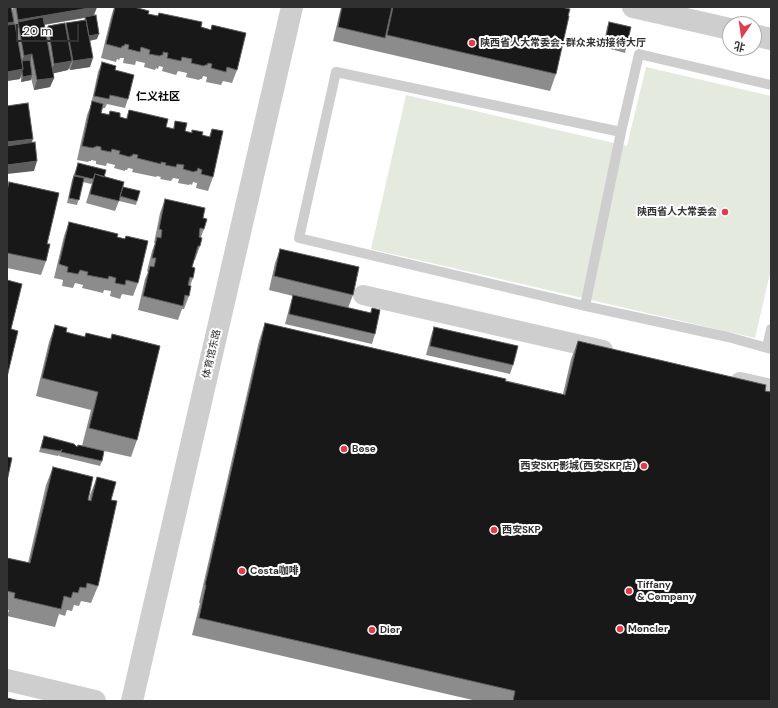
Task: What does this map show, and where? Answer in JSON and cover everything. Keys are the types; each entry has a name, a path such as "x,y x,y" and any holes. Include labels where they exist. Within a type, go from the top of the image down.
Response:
{"street":[{"name":"体育馆东路","path":"132,701 292,7"},
{"path":"633,7 722,27"},
{"path":"363,295 617,353"},
{"path":"725,378 771,389"},
{"path":"7,680 96,701"}],"lane":[{"path":"585,306 621,132 639,54 771,85"},
{"path":"621,132 336,72 299,238 585,306 728,337 769,348 771,329"}],"shaded area":[{"path":"646,67 771,96 771,269 755,338 371,249 406,95 627,146"}],"building":[{"path":"7,7 11,7 14,22 7,23"},
{"path":"16,7 95,7 18,20"},
{"path":"115,7 134,7 149,11 148,14 158,16 159,13 202,22 201,27 211,30 212,25 246,33 237,70 227,67 226,72 211,68 212,64 208,63 204,66 191,63 192,59 182,57 181,61 167,58 168,53 163,52 163,55 160,56 149,54 150,50 141,47 140,52 128,49 129,45 125,44 121,48 106,44"},
{"path":"342,7 392,7 385,38 338,27"},
{"name":"陕西省人大常委会-群众来访接待大厅","path":"393,7 561,7 570,9 556,74 387,35"},
{"path":"96,15 99,34 89,36 85,17"},
{"path":"43,17 54,78 37,80 32,54 24,56 18,22"},
{"path":"86,20 93,58 73,61 66,23"},
{"path":"609,22 631,27 626,48 605,42"},
{"path":"65,23 72,61 54,64 48,26"},
{"path":"15,24 23,69 7,72 7,25"},
{"path":"30,60 32,75 23,77 22,61"},
{"path":"102,62 116,66 115,70 134,75 128,99 110,95 109,99 94,96"},
{"path":"92,101 103,104 101,113 109,115 110,111 120,113 120,117 127,119 129,110 168,119 166,127 174,129 175,121 187,123 185,131 192,133 192,130 203,132 202,135 210,137 212,129 223,131 213,177 201,174 202,170 198,168 197,171 194,172 183,169 184,165 177,164 176,167 165,165 166,163 161,162 161,164 137,158 138,155 133,154 130,157 119,154 120,151 112,149 111,152 101,150 101,147 96,146 93,148 82,146"},
{"path":"28,103 33,139 7,142 7,106"},
{"path":"35,142 37,161 7,165 7,146"},
{"path":"78,163 106,170 104,177 95,174 93,179 75,175"},
{"path":"95,174 124,182 119,201 90,194"},
{"path":"74,176 84,178 79,200 69,198"},
{"path":"9,182 59,193 47,244 50,244 46,261 7,253 7,191"},
{"path":"123,187 140,191 137,201 120,196"},
{"path":"165,199 205,208 203,218 207,219 204,229 200,228 199,237 202,238 192,267 195,268 193,278 190,277 188,285 191,286 189,296 185,295 183,306 143,296 150,266 154,267 156,258 152,258 157,237 161,238 162,230 159,229"},
{"path":"69,222 118,234 117,237 125,239 126,236 148,241 138,283 126,280 125,285 115,283 116,278 109,276 108,279 87,275 88,272 80,270 78,274 67,272 68,267 59,264"},
{"path":"280,249 359,267 353,295 274,276"},
{"path":"7,280 22,284 11,329 18,331 7,377"},
{"path":"293,295 371,313 372,308 380,310 375,334 289,314"},
{"name":"西安SKP","path":"265,323 506,379 505,381 565,395 578,341 766,385 765,391 771,392 771,701 513,701 515,691 199,618 205,585"},
{"path":"55,325 67,328 66,332 85,337 86,333 111,339 112,334 160,346 137,440 89,428 98,392 42,378"},
{"path":"434,327 518,346 513,365 430,346"},
{"path":"44,436 74,444 77,447 78,445 104,451 102,461 61,452 62,449 60,451 41,448"},
{"path":"7,457 12,458 7,481"},
{"path":"53,467 93,477 88,500 91,501 97,477 116,482 111,500 117,501 98,586 87,583 86,588 80,587 78,593 73,592 71,598 64,596 61,609 14,598 15,593 7,591 7,558 30,563"},
{"path":"7,698 20,701 7,701"}],"place":[{"name":"陕西省人大常委会-群众来访接待大厅","path":"472,43"},
{"name":"陕西省人大常委会","path":"725,212"},
{"name":"Bose","path":"344,449"},
{"name":"西安SKP影城(西安SKP店)","path":"644,466"},
{"name":"西安SKP","path":"494,530"},
{"name":"Costa咖啡","path":"242,571"},
{"name":"Tiffany & Company","path":"629,591"},
{"name":"Moncler","path":"620,629"},
{"name":"Dior","path":"372,630"}],"district":[{"name":"仁义社区","path":"158,97"}]}
